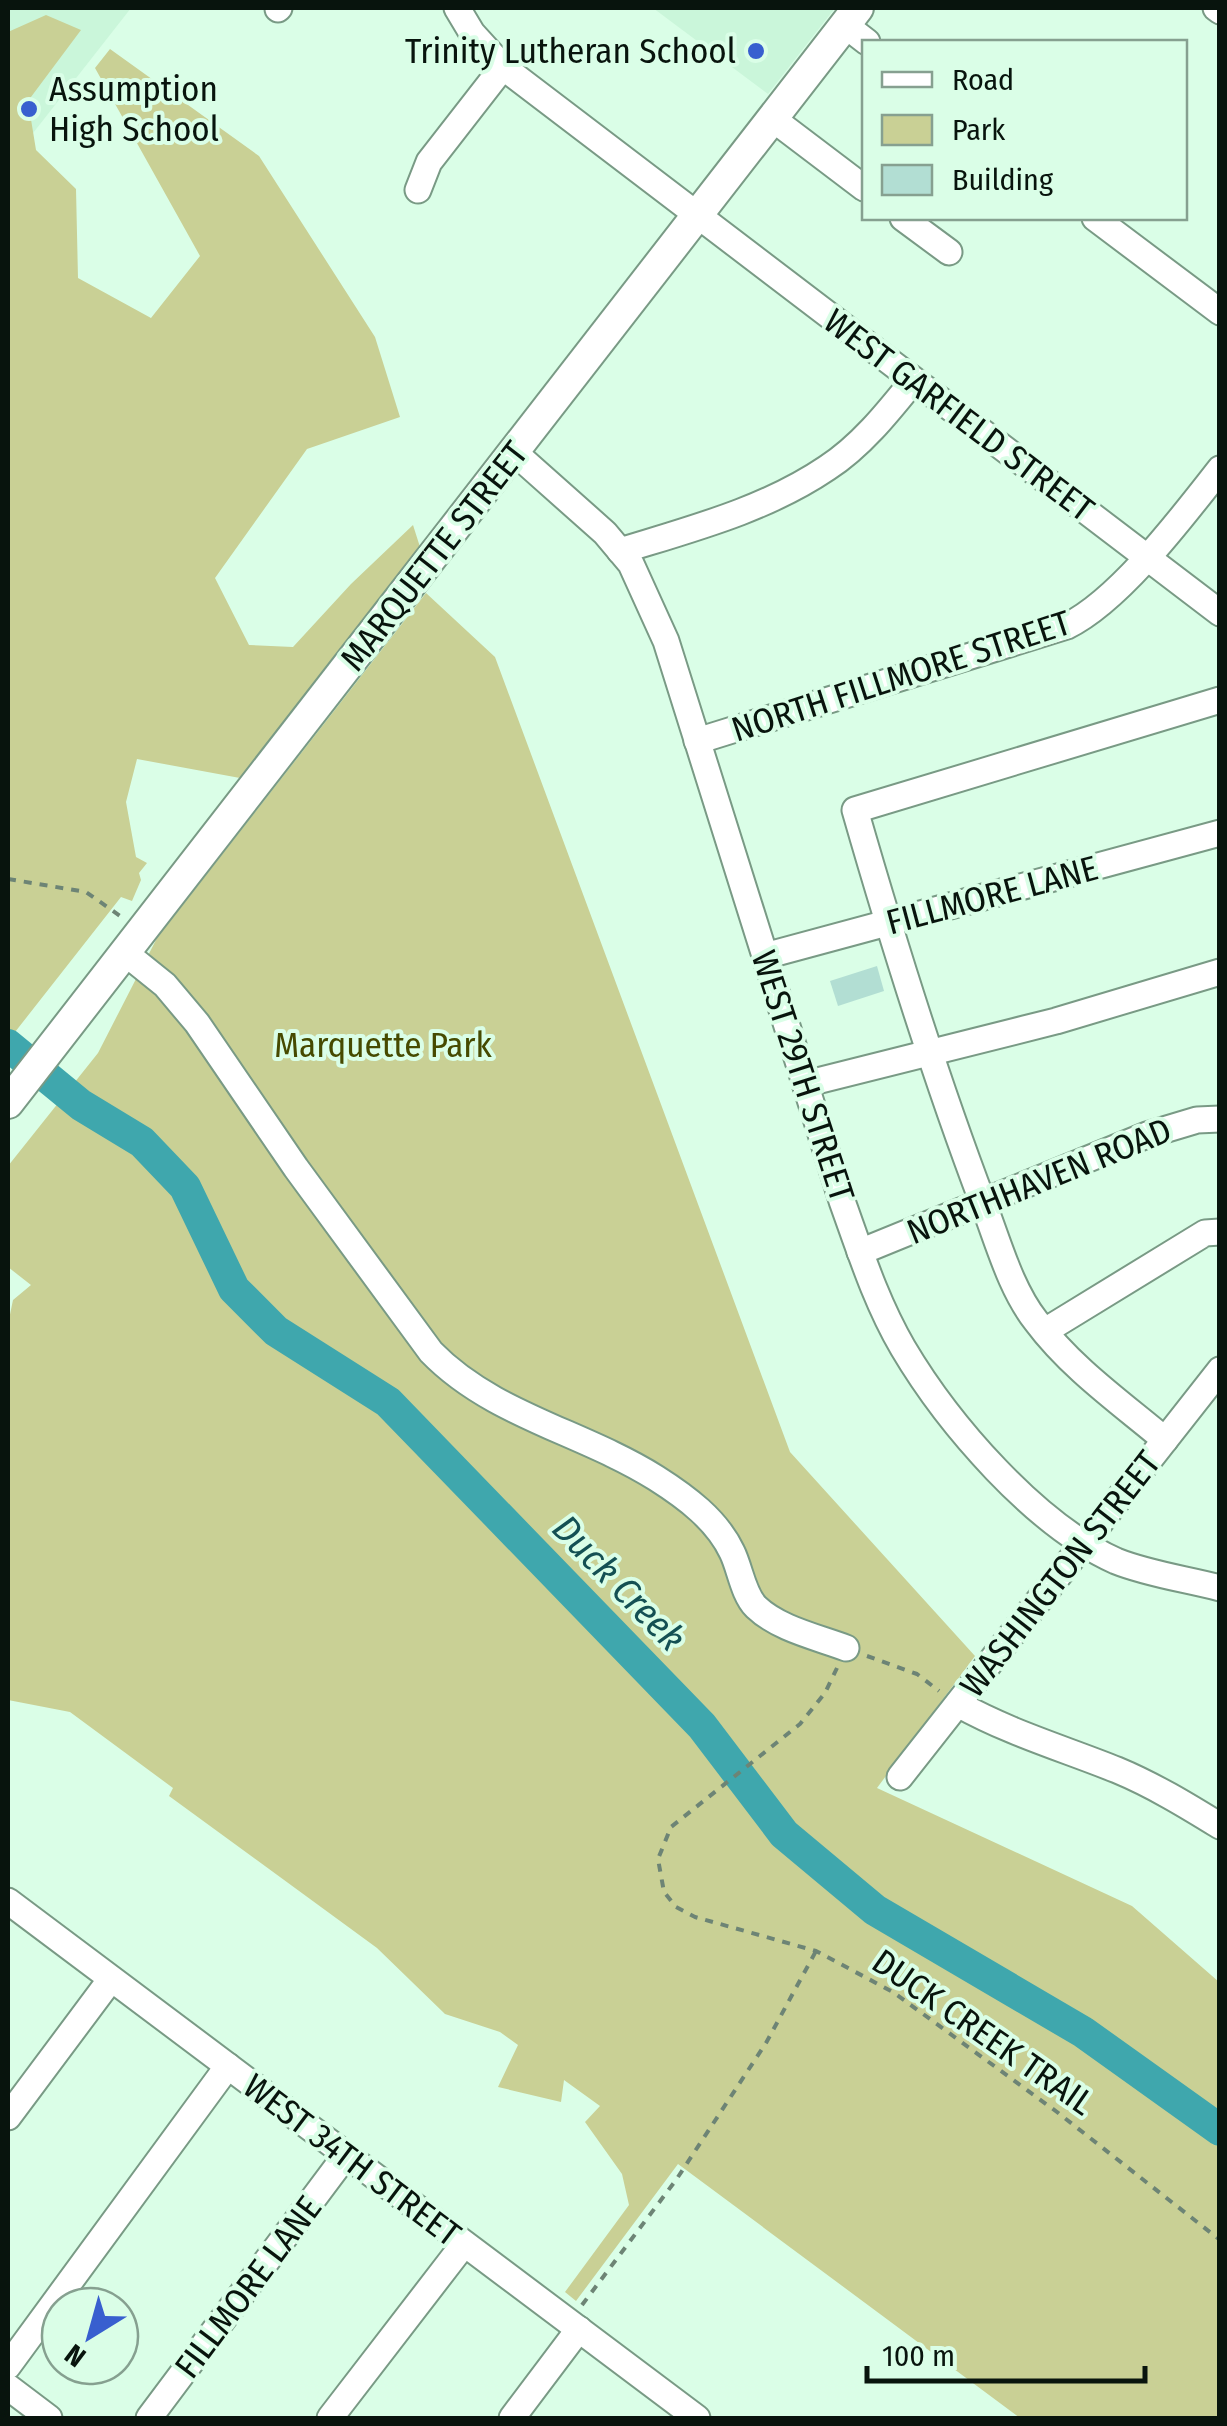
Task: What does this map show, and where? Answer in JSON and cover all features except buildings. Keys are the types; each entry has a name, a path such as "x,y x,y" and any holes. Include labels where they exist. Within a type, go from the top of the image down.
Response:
{"main road":[{"name":"MARQUETTE STREET","path":"8,1103 773,119 857,25"}],"street":[{"name":"WEST GARFIELD STREET","path":"457,8 472,33 503,67 1220,613"},
{"path":"418,190 428,162 503,67"},
{"path":"773,119 862,186"},
{"path":"906,220 949,252"},
{"path":"1098,220 1220,312"},
{"path":"620,552 784,494 830,467 884,417 913,380"},
{"name":"WEST 29TH STREET","path":"514,452 562,492 632,564 666,641 860,1252 873,1289 903,1349 952,1417 1010,1485 1058,1524 1117,1561 1220,1588"},
{"name":"NORTH FILLMORE STREET","path":"697,741 1067,626 1088,616 1173,528 1220,469"},
{"path":"1165,1440 1068,1358 1034,1319 1012,1276 930,1053 855,810 1220,700"},
{"name":"FILLMORE LANE","path":"765,956 1220,833"},
{"path":"125,952 165,985 197,1024 296,1168 431,1352 454,1376 656,1478 718,1526 752,1604 770,1618 846,1648"},
{"path":"805,1084 1056,1021 1220,972"},
{"name":"NORTHHAVEN ROAD","path":"860,1252 1147,1135 1197,1120 1220,1119"},
{"path":"1045,1332 1205,1234 1220,1232"},
{"name":"WASHINGTON STREET","path":"900,1777 1165,1440 1215,1385"},
{"path":"958,1704 1002,1728 1136,1779 1220,1826"},
{"name":"WEST 34TH STREET","path":"8,1901 690,2416"},
{"path":"8,2118 111,1979"},
{"path":"8,2366 228,2066"},
{"name":"FILLMORE LANE","path":"149,2418 346,2154"},
{"path":"330,2418 464,2244"},
{"path":"512,2418 574,2325"},
{"path":"8,2387 49,2418"}],"path":[{"path":"8,879 86,892 125,952"},
{"path":"846,1648 916,1674 958,1704"},
{"name":"DUCK CREEK TRAIL","path":"846,1648 825,1693 800,1724 671,1827 658,1859 664,1892 676,1906 696,1917 816,1951 893,1992 1057,2112 1220,2240"},
{"path":"574,2325 766,2043 816,1951"}],"shaded area":[{"name":"Assumption High School","path":"8,8 131,8 8,165"},
{"name":"Trinity Lutheran School","path":"653,8 835,8 768,94"}],"green space":[{"path":"46,15 81,30 28,101 36,150 76,189 78,278 151,318 200,256 95,68 110,49 259,156 375,337 400,417 307,449 215,578 249,645 293,647 413,525 420,547 240,778 137,759 126,802 136,857 147,863 139,873 141,880 132,901 121,897 8,1041 8,32"},
{"name":"Marquette Park","path":"426,593 495,657 790,1452 975,1656 877,1788 1132,1906 1219,1982 1219,2418 1020,2418 678,2164 576,2301 565,2292 629,2205 622,2174 585,2122 600,2106 564,2080 561,2102 498,2087 518,2045 500,2032 445,2014 377,1948 169,1796 173,1788 70,1712 8,1700 8,1324 13,1300 31,1285 8,1267 8,1166 98,1053 157,938"}],"waterway":[{"name":"Duck Creek","path":"8,1045 81,1105 142,1142 185,1187 234,1289 276,1331 388,1402 702,1726 784,1834 875,1910 1083,2032 1220,2130"}],"place":[{"name":"Trinity Lutheran School","path":"756,51"},
{"name":"Assumption High School","path":"29,109"}]}
